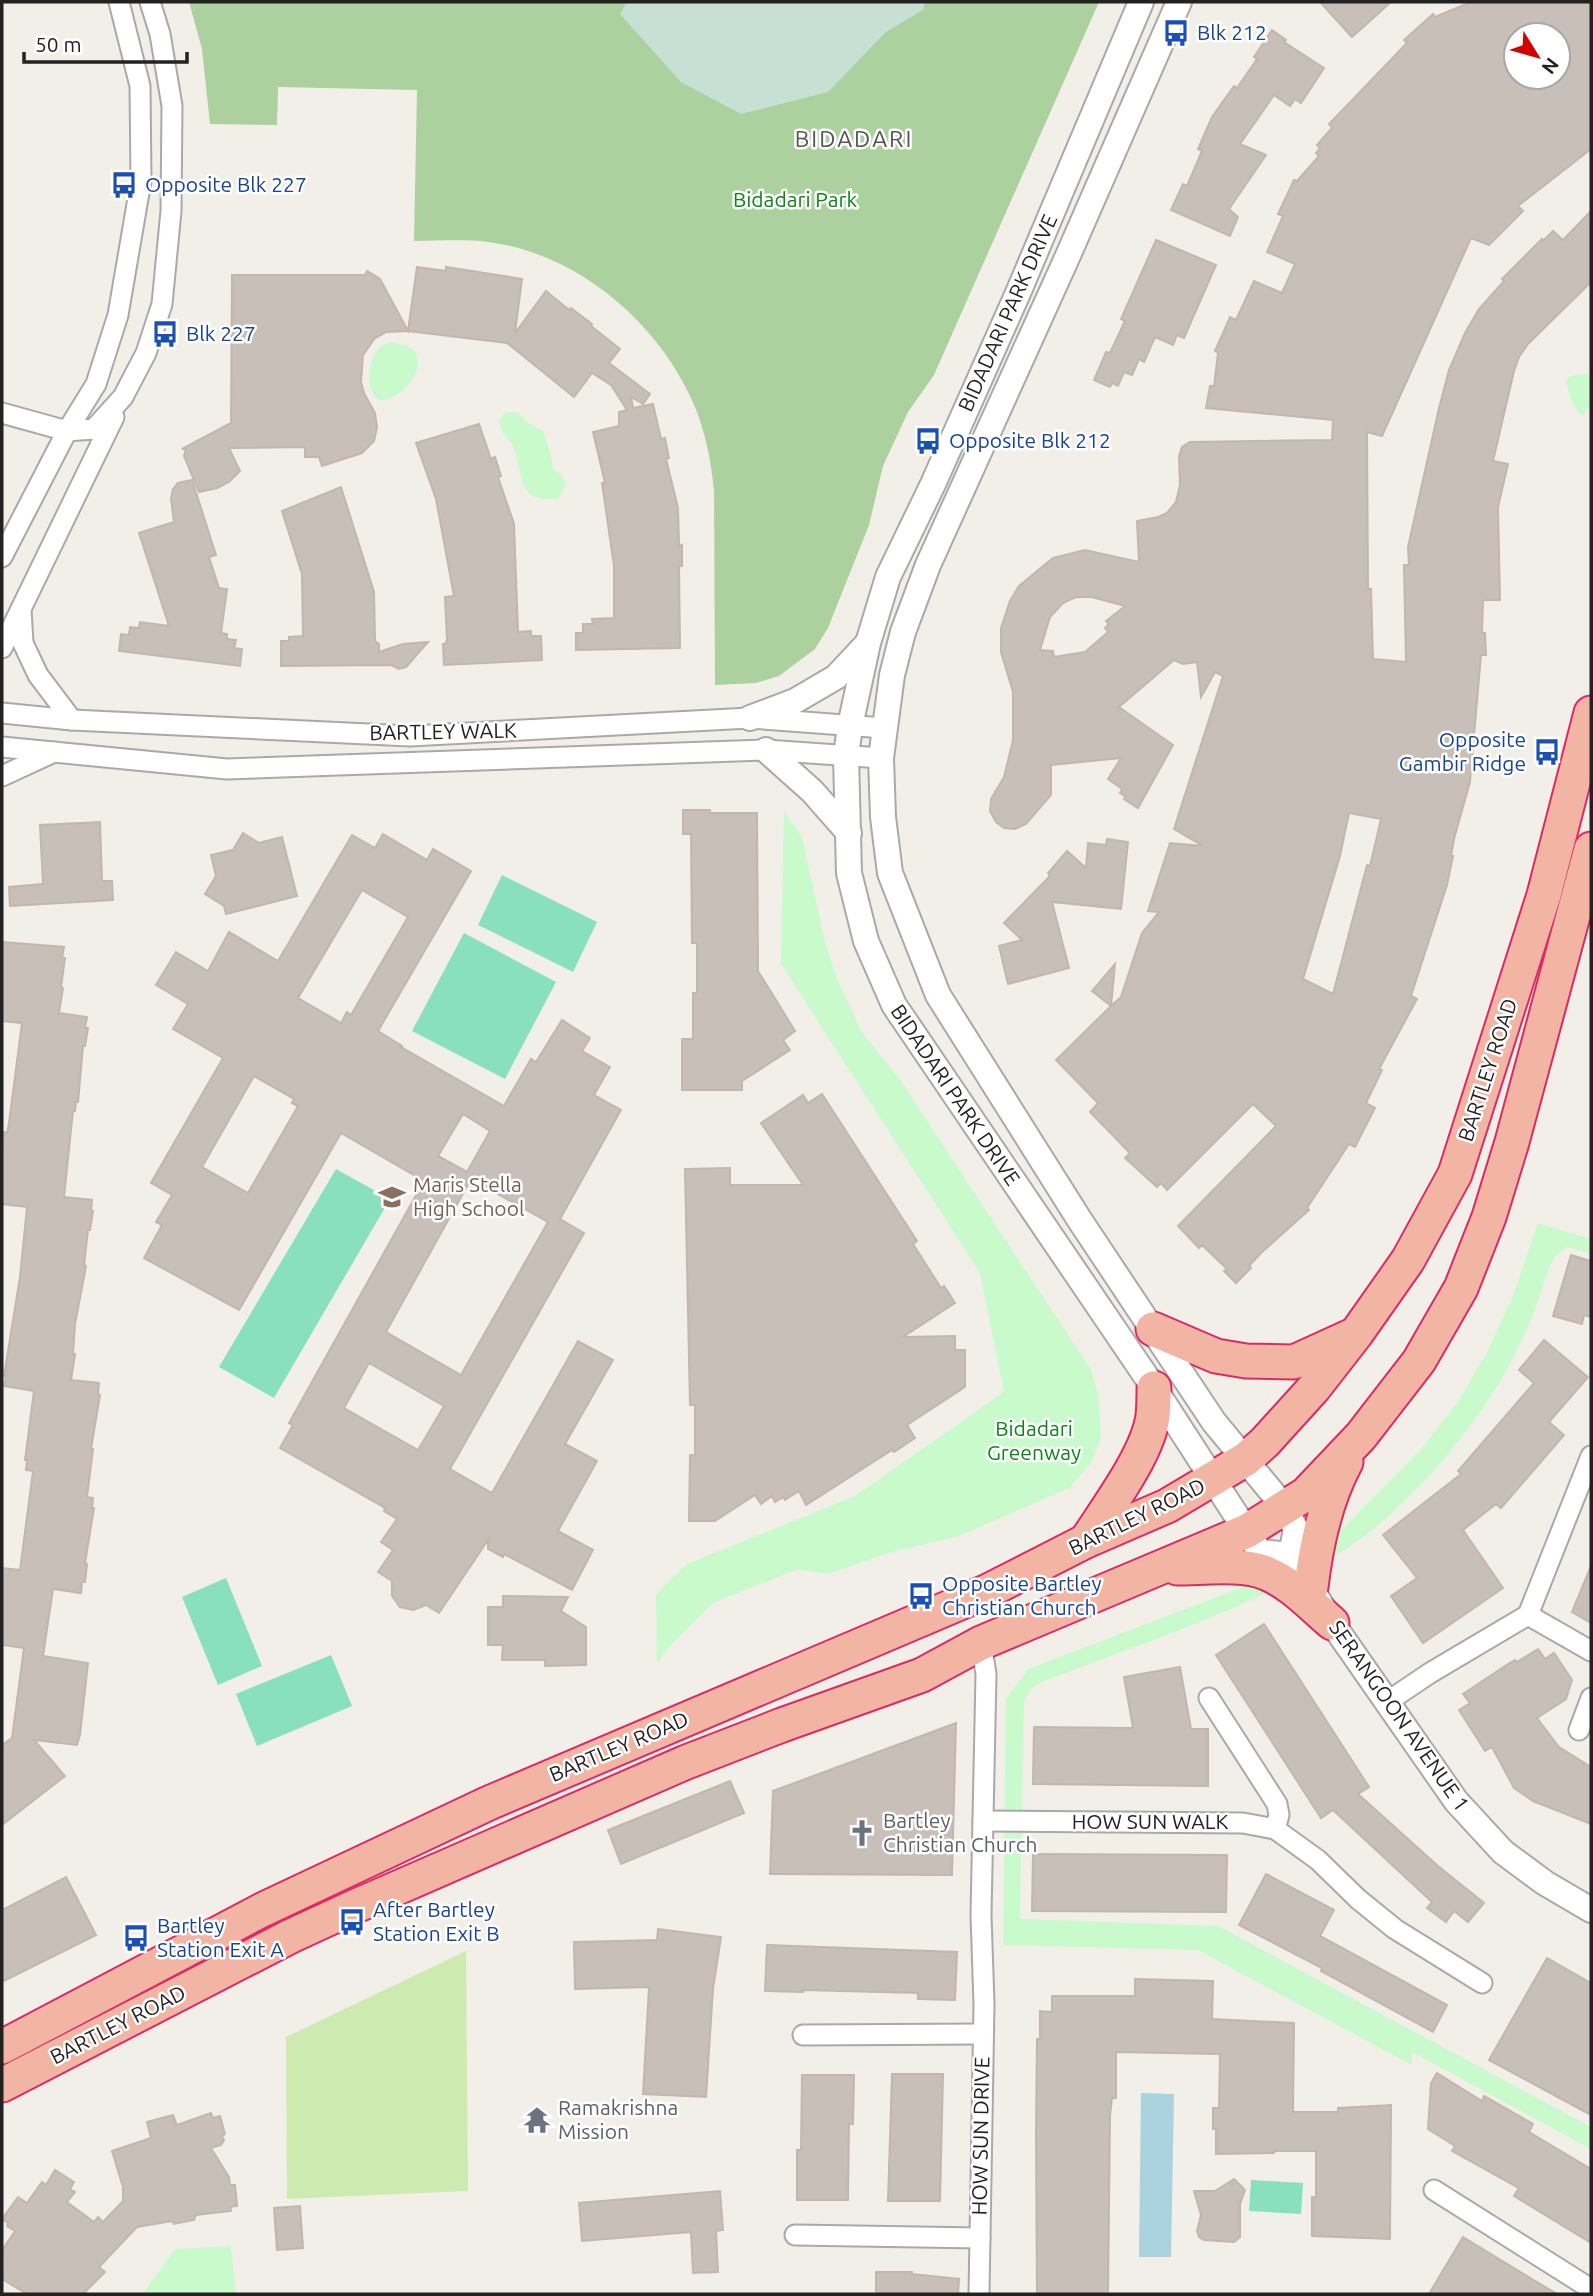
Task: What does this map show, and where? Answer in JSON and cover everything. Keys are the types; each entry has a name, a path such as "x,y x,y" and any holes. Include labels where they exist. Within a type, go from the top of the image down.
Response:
{"highway":[{"name":"BARTLEY ROAD","path":"2,2047 262,1910 489,1803 988,1591 1086,1541 1167,1506 1246,1459 1314,1388 1356,1334 1408,1260 1455,1174 1544,895 1591,713"},
{"name":"BARTLEY ROAD","path":"2,2085 291,1936 356,1906 684,1763 922,1675 981,1643 1247,1531 1306,1494 1362,1436 1419,1361 1461,1288 1489,1217 1591,849"},
{"path":"1153,1329 1216,1356 1246,1361 1294,1362 1356,1334"},
{"path":"1086,1541 1133,1466 1143,1444 1153,1418 1154,1388"},
{"path":"1311,1587 1317,1540 1336,1480 1362,1436"},
{"path":"1161,1568 1250,1569 1264,1572 1281,1580 1332,1623"}],"street":[{"path":"2,557 67,431 96,384 118,316 141,181 140,86 119,2"},
{"path":"2,648 146,353 162,304 171,211 172,106 160,34 150,2"},
{"name":"BIDADARI PARK DRIVE","path":"1141,2 1018,293 933,484 888,577 868,643 846,756 849,873 866,941 894,1005 1214,1480"},
{"name":"BIDADARI PARK DRIVE","path":"1179,2 928,565 903,632 892,675 884,728 881,758 883,817 890,873 938,995 1079,1219 1214,1422 1246,1459"},
{"path":"1107,80 1119,85 1133,83 1155,57"},
{"path":"1018,293 1042,262 1053,256 1066,260"},
{"path":"2,413 67,431 94,429 123,397"},
{"path":"21,608 23,643 38,675 72,720"},
{"path":"750,718 796,701 836,677 868,643"},
{"name":"BARTLEY WALK","path":"2,713 72,720 410,736 750,718 884,728"},
{"name":"BARTLEY WALK","path":"2,747 227,769 766,750 881,758"},
{"path":"766,750 812,791 849,834"},
{"path":"2,776 55,751"},
{"path":"849,873 856,853 864,847 877,853 890,873"},
{"path":"1387,1702 1430,1673 1528,1615 1591,1456"},
{"path":"1214,1480 1259,1552 1291,1555 1296,1530 1284,1508 1246,1459"},
{"name":"SERANGOON AVENUE 1","path":"1291,1555 1332,1623 1456,1801 1503,1852 1545,1883 1591,1910"},
{"path":"1528,1615 1591,1651"},
{"name":"HOW SUN DRIVE","path":"979,2294 983,2034 981,1915 986,1674 981,1643"},
{"path":"1579,1730 1591,1698"},
{"path":"1209,1699 1277,1804 1279,1815 1275,1829"},
{"name":"HOW SUN WALK","path":"983,1821 1243,1823 1275,1829 1318,1860 1358,1899 1395,1929 1482,1983"},
{"name":"HOW SUN DRIVE","path":"803,2035 983,2034"},
{"path":"1434,2190 1591,2290"},
{"name":"HOW SUN DRIVE","path":"795,2235 980,2238"}],"green space":[{"name":"Bidadari Park","path":"189,2 1099,2 934,375 908,412 883,466 869,525 828,628 815,649 779,676 756,683 715,685 714,491 711,468 696,409 676,369 656,342 634,317 609,295 552,260 521,249 488,242 414,241 417,90 278,87 277,125 210,124 202,49"},
{"path":"627,2 925,2 923,10 886,32 828,92 741,114 681,82 620,14"},
{"path":"390,342 408,347 417,356 418,367 404,390 383,400 375,397 370,387 370,367 378,349"},
{"path":"1591,375 1591,403 1583,416 1574,405 1566,381 1568,377"},
{"path":"509,412 519,413 528,423 543,431 553,469 561,474 566,485 558,498 536,497 524,486 514,448 500,425 499,420"},
{"name":"Bidadari Greenway","path":"784,811 802,837 835,974 861,1031 899,1078 1091,1370 1099,1398 1101,1440 1090,1464 1069,1488 959,1536 888,1553 829,1574 798,1569 713,1603 669,1647 657,1663 656,1594 687,1564 855,1496 1004,1392 980,1273 781,964"},
{"path":"502,875 597,922 573,972 478,925"},
{"path":"464,933 556,982 505,1079 412,1031"},
{"path":"336,1169 390,1199 274,1398 219,1367"},
{"path":"1538,1223 1591,1239 1591,1254 1567,1247 1555,1257 1525,1334 1493,1393 1448,1454 1395,1510 1335,1556 1266,1593 1192,1625 1042,1682 1030,1691 1024,1704 1020,1919 1218,1926 1591,2127 1591,2149 1412,2052 1412,2065 1198,1950 1003,1945 1006,1699 1028,1669 1243,1587 1341,1530 1423,1447 1459,1400 1487,1352 1511,1301"},
{"path":"226,1578 262,1666 218,1685 182,1597"},
{"path":"331,1655 352,1706 257,1746 236,1694"},
{"path":"466,1951 468,2191 287,2199 286,2037"},
{"path":"1251,2180 1303,2183 1301,2214 1249,2211"},
{"path":"231,2246 236,2294 143,2294 175,2249"}],"water":[{"path":"1141,2093 1174,2094 1171,2257 1139,2257"}],"building":[{"path":"1320,2 1391,2 1352,37"},
{"path":"1471,2 1591,2 1591,149 1518,206 1523,211 1489,245 1471,238 1382,436 1367,432 1368,589 1371,589 1373,659 1406,662 1404,565 1409,565 1408,547 1449,370 1465,333 1479,309 1504,281 1502,279 1542,239 1543,241 1553,231 1563,240 1591,211 1591,282 1528,344 1514,371 1493,461 1508,464 1498,507 1500,600 1483,600 1482,633 1485,633 1486,655 1481,655 1470,782 1454,839 1447,885 1411,996 1417,999 1379,1069 1382,1070 1366,1103 1375,1108 1355,1147 1349,1144 1307,1208 1309,1210 1261,1253 1236,1283 1224,1271 1227,1269 1202,1245 1199,1248 1178,1226 1276,1126 1253,1104 1167,1190 1161,1183 1157,1187 1125,1158 1130,1153 1090,1112 1098,1103 1056,1060 1121,997 1142,933 1159,912 1148,911 1170,843 1203,846 1174,829 1223,676 1215,672 1201,697 1197,662 1183,664 1174,660 1119,707 1173,745 1138,808 1124,799 1125,796 1120,793 1122,789 1108,779 1121,758 1051,765 1051,795 1026,824 1015,829 1004,828 996,822 990,811 991,799 1004,777 1013,740 1013,692 1001,652 1001,628 1010,601 1019,586 1053,558 1085,550 1139,562 1137,521 1167,513 1176,502 1180,485 1179,456 1182,447 1190,442 1332,440 1333,420 1206,408 1210,386 1214,386 1218,353 1215,351 1230,317 1236,320 1254,281 1282,293 1295,264 1267,252 1283,216 1278,214 1294,180 1297,181 1319,156 1316,153 1320,148 1317,145 1332,128 1329,124 1407,43 1404,40 1433,14 1435,17","holes":["1076,597 1092,597 1125,606 1106,621 1109,624 1105,628 1108,632 1085,652 1054,657 1053,651 1040,650 1050,617 1063,603","1349,813 1381,819 1333,994 1303,979 1340,856"]},
{"path":"1272,30 1286,40 1284,42 1324,68 1301,103 1295,99 1290,106 1274,95 1240,144 1266,155 1229,209 1238,217 1230,236 1171,210 1183,184 1187,186 1202,151 1198,149 1212,117 1257,59 1254,57"},
{"path":"1156,240 1216,265 1184,338 1177,335 1173,345 1155,337 1144,362 1139,359 1132,375 1124,372 1118,386 1112,383 1110,387 1094,380 1106,352 1110,353 1125,321 1121,319"},
{"path":"417,267 446,271 446,267 522,279 515,333 546,291 592,324 591,326 620,349 609,363 650,394 643,404 631,397 633,408 653,404 661,439 665,438 669,458 666,459 678,508 679,546 682,545 682,566 679,566 680,648 576,650 576,633 583,633 583,624 593,624 592,619 614,618 614,566 602,483 605,483 593,432 619,426 619,412 627,410 611,385 592,373 574,397 507,343 408,331"},
{"path":"367,271 380,279 408,331 386,332 375,338 363,355 361,382 375,413 377,427 374,441 362,453 322,466 319,457 305,457 305,447 229,448 240,471 229,482 199,492 184,456 186,449 182,449 231,423 232,275 365,275"},
{"path":"479,424 491,459 495,457 501,476 498,477 514,524 518,632 531,631 531,636 541,636 542,660 444,665 443,644 447,640 445,597 454,596 436,499 416,443"},
{"path":"192,480 216,555 209,557 219,588 227,589 221,633 227,634 227,639 236,640 234,648 242,649 240,666 119,651 121,634 129,635 130,627 139,628 140,622 169,626 139,533 174,522 171,499 173,489 178,483"},
{"path":"341,487 374,592 375,641 379,644 379,652 403,644 428,642 406,667 281,666 281,641 289,641 289,637 303,636 302,574 282,511"},
{"path":"683,810 757,813 758,971 795,1031 783,1040 790,1050 742,1081 742,1090 682,1090 682,1039 693,1039 693,993 697,993 697,943 692,943 691,834 683,834"},
{"path":"100,822 102,881 112,881 113,900 10,906 9,887 43,884 40,825"},
{"path":"243,833 259,843 282,837 297,896 226,914 224,906 205,894 216,876 211,855 233,850"},
{"name":"Maris Stella High School","path":"383,834 427,860 433,849 471,871 378,1031 504,1106 531,1059 536,1062 562,1020 590,1038 582,1051 610,1067 594,1095 621,1110 560,1219 584,1233 450,1469 492,1493 578,1341 613,1360 565,1444 597,1461 558,1531 593,1550 572,1590 504,1554 503,1557 488,1549 488,1540 439,1613 426,1605 413,1610 400,1607 392,1596 392,1581 378,1572 393,1550 381,1542 397,1519 384,1511 385,1508 280,1448 293,1425 289,1423 424,1181 341,1133 239,1310 144,1258 162,1225 156,1222 172,1195 151,1183 223,1058 173,1029 188,1004 156,985 176,952 208,971 229,932 278,961 352,835 375,848","holes":["362,890 408,917 351,1015 347,1012 341,1023 298,998","254,1076 294,1099 292,1103 298,1106 248,1193 202,1167","463,1114 490,1131 467,1172 438,1156","471,1179 548,1222 461,1375 386,1332","369,1363 444,1406 418,1450 344,1408"]},
{"path":"1107,839 1128,842 1121,909 1052,902 1069,968 1008,984 999,946 1022,940 1004,923 1050,876 1048,873 1067,851 1086,868 1088,843 1106,845"},
{"path":"2,942 64,947 63,988 59,1013 87,1017 85,1028 88,1028 83,1046 78,1102 73,1111 64,1197 92,1200 86,1266 75,1324 75,1354 71,1380 99,1383 100,1395 91,1449 87,1497 93,1498 94,1508 85,1563 85,1582 82,1582 81,1593 53,1589 43,1656 88,1663 80,1735 77,1745 34,1740 65,1776 2,1825 2,1745 12,1738 24,1648 2,1645 2,1568 20,1570 33,1471 26,1470 25,1460 34,1391 4,1386 27,1207 2,1204 4,1132 7,1133 9,1123 22,1023 2,1021"},
{"path":"1115,964 1111,1006 1092,991"},
{"path":"822,1094 917,1241 913,1244 941,1288 944,1286 955,1303 903,1337 955,1336 955,1350 965,1350 965,1387 907,1425 915,1438 806,1505 799,1491 785,1500 783,1497 775,1502 772,1496 761,1504 755,1495 715,1521 689,1521 690,1455 695,1455 695,1405 690,1405 685,1169 730,1168 730,1185 803,1185 761,1123 803,1095 808,1103"},
{"path":"1571,1255 1591,1261 1591,1317 1584,1315 1582,1324 1553,1316"},
{"path":"1544,1340 1588,1377 1549,1422 1564,1435 1501,1508 1496,1504 1463,1530 1503,1588 1423,1643 1391,1596 1417,1578 1383,1535 1461,1474 1458,1471 1534,1383 1519,1370"},
{"path":"1591,1566 1591,1623 1572,1612"},
{"path":"503,1596 568,1597 561,1611 586,1627 586,1665 545,1666 545,1660 502,1660 503,1645 488,1645 488,1607 503,1607"},
{"path":"1264,1624 1369,1787 1358,1794 1438,1866 1484,1903 1468,1922 1454,1911 1446,1922 1427,1908 1432,1902 1333,1810 1321,1818 1216,1655"},
{"path":"1538,1649 1545,1659 1554,1653 1572,1680 1566,1699 1537,1718 1559,1747 1591,1767 1591,1824 1533,1801 1514,1788 1492,1747 1485,1751 1459,1710 1470,1703 1463,1694 1508,1664 1515,1660 1517,1662"},
{"path":"1180,1667 1191,1729 1208,1729 1208,1786 1033,1784 1034,1727 1133,1728 1124,1677"},
{"name":"Bartley Christian Church","path":"956,1723 952,1875 770,1874 773,1791"},
{"path":"730,1781 744,1813 621,1864 608,1830"},
{"path":"1033,1854 1227,1855 1226,1912 1032,1911"},
{"path":"1266,1874 1334,1910 1320,1936 1447,2005 1433,2032 1321,1971 1322,1968 1239,1925"},
{"path":"66,1877 96,1935 2,1982 2,1910"},
{"path":"658,1929 721,1937 713,1989 706,2097 643,2094 649,1987 575,1989 574,1942 657,1940"},
{"path":"767,1945 957,1952 955,2000 918,1999 918,1993 765,1991"},
{"path":"1547,1958 1591,1983 1591,2115 1489,2060"},
{"path":"1135,1979 1213,1981 1212,2019 1294,2023 1293,2112 1338,2112 1338,2108 1391,2105 1390,2239 1312,2236 1312,2197 1316,2197 1316,2151 1216,2154 1213,2108 1219,2108 1220,2054 1116,2052 1116,2098 1112,2098 1110,2115 1108,2294 1037,2294 1036,2132 1040,2011 1052,2012 1052,1996 1135,1996"},
{"path":"1437,2073 1482,2101 1484,2096 1533,2124 1529,2132 1591,2169 1591,2243 1514,2196 1519,2188 1452,2151 1455,2146 1428,2129 1431,2083"},
{"path":"892,2074 943,2074 940,2201 888,2201"},
{"path":"802,2075 854,2075 853,2124 849,2124 848,2200 797,2200"},
{"path":"211,2113 213,2118 220,2116 225,2134 222,2136 224,2140 221,2145 211,2148 229,2177 230,2185 235,2185 237,2206 230,2207 231,2211 196,2215 194,2220 174,2224 172,2221 137,2227 99,2267 105,2272 83,2294 27,2294 2,2279 2,2250 15,2231 2,2219 18,2197 27,2203 42,2182 46,2185 55,2170 74,2182 70,2189 75,2192 67,2202 94,2222 98,2217 103,2222 123,2201 123,2187 112,2151 151,2138 147,2122 173,2115 177,2125"},
{"path":"1234,2179 1245,2190 1240,2204 1240,2237 1234,2242 1204,2240 1199,2237 1197,2231 1201,2215 1194,2191 1215,2191"},
{"name":"Ramakrishna Mission","path":"720,2191 723,2230 716,2231 718,2272 693,2273 691,2232 582,2241 579,2203"},
{"path":"300,2206 303,2248 277,2250 274,2208"},
{"path":"1463,2237 1532,2279 1557,2294 1429,2294"},
{"path":"876,2272 912,2272 959,2279 958,2294 876,2294"}],"place":[{"name":"Blk 212","path":"1176,33"},
{"name":"Opposite Blk 227","path":"124,185"},
{"name":"Blk 227","path":"165,334"},
{"name":"Opposite Blk 212","path":"928,441"},
{"name":"Opposite Gambir Ridge","path":"1547,752"},
{"name":"Maris Stella High School","path":"392,1197"},
{"name":"Opposite Bartley Christian Church","path":"921,1596"},
{"name":"Bartley Christian Church","path":"862,1833"},
{"name":"After Bartley Station Exit B","path":"352,1922"},
{"name":"Bartley Station Exit A","path":"136,1938"},
{"name":"Ramakrishna Mission","path":"537,2120"}],"district":[{"name":"BIDADARI","path":"854,139"}]}
